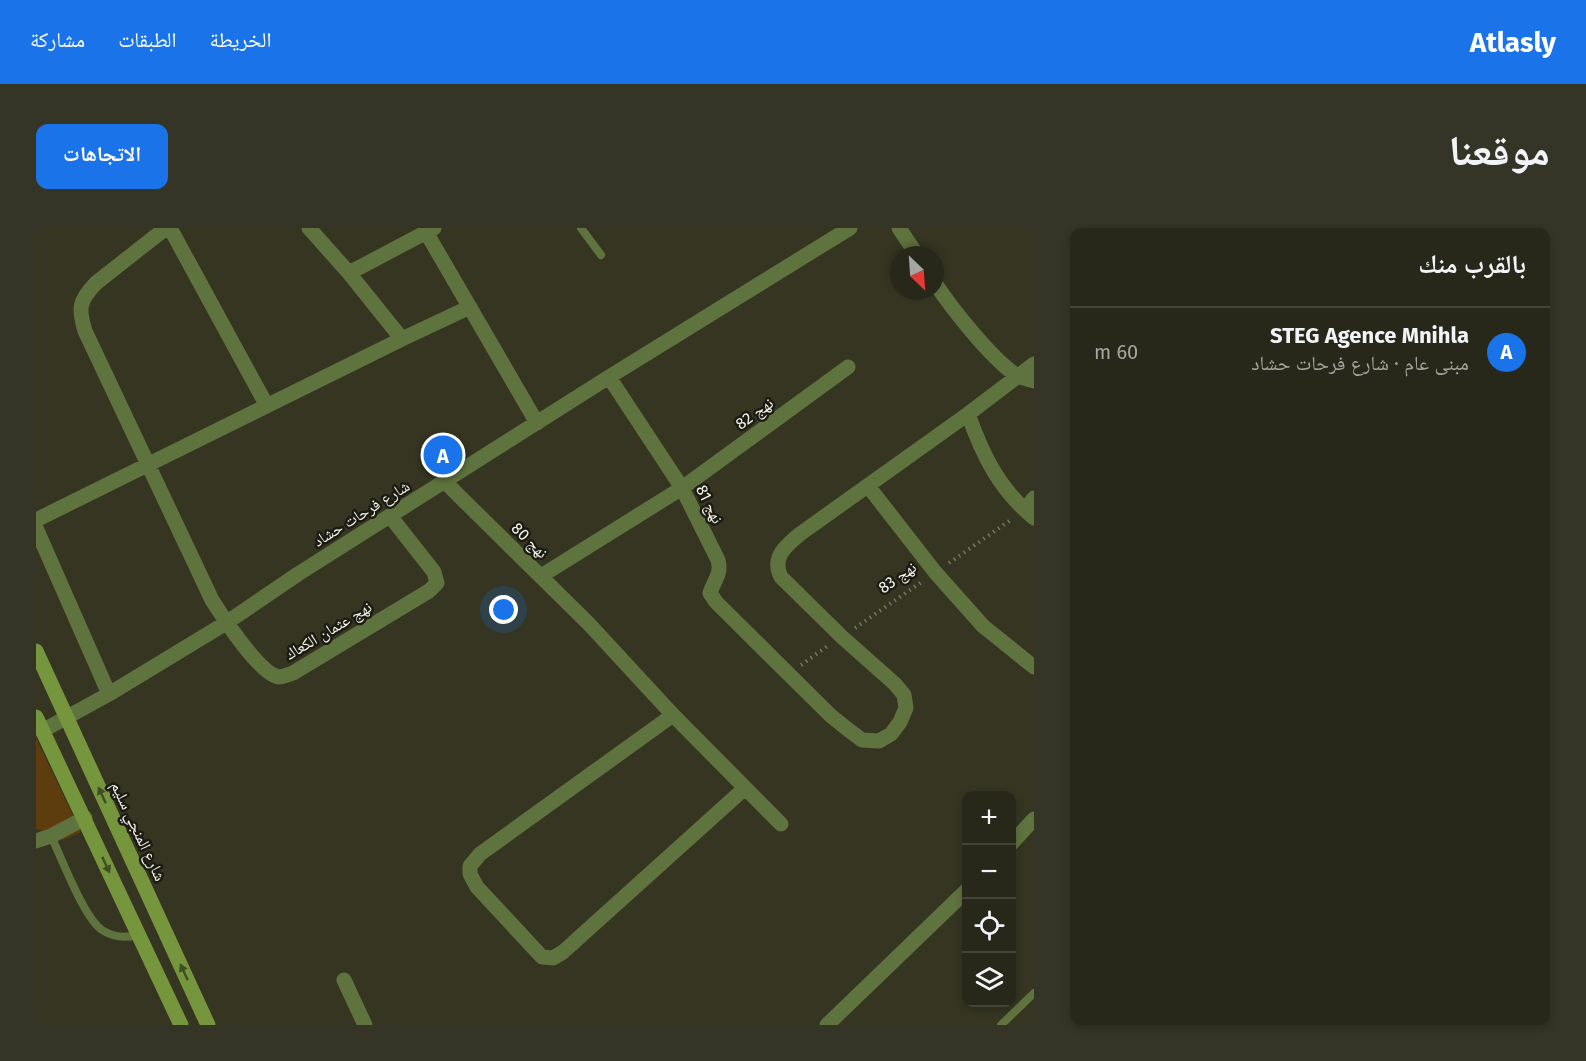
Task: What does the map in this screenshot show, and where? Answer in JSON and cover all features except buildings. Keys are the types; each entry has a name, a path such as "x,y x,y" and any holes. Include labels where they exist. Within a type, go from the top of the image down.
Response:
{"main road":[{"name":"شارع المنجي سليم","path":"36,651 208,1025"},
{"path":"39,724 181,1025"}],"street":[{"path":"226,623 197,570 85,331 80,315 81,304 86,294 96,283 168,228 267,406"},
{"path":"309,228 402,339"},
{"name":"شارع فرحات حشاد","path":"39,724 67,718 226,623 827,234 850,228"},
{"path":"899,228 910,246"},
{"path":"349,273 430,230 470,307 537,423"},
{"path":"944,294 997,358 1017,375 1034,381"},
{"path":"36,520 470,307"},
{"path":"789,674 830,715 862,740 879,741 891,734 906,708 904,695 781,577 777,569 777,560 785,547 1034,364"},
{"name":"نهج 82","path":"541,576 682,488 848,367"},
{"name":"نهج 81","path":"609,377 682,488 718,560 720,568 710,592 716,602 789,674"},
{"path":"968,414 982,451 995,475 1031,508"},
{"name":"نهج 80","path":"445,482 589,624 673,715 781,824"},
{"path":"868,486 935,572 983,626 1034,667"},
{"name":"نهج عثمان الكعاك","path":"226,623 262,667 270,674 279,677 293,673 429,591 437,583 437,576 390,516"},
{"path":"36,528 109,693"},
{"path":"673,715 480,854 470,866 470,874 477,886 542,957 553,958 563,952 745,788"},
{"path":"43,839 85,818"},
{"path":"1016,839 1034,819"},
{"path":"827,1025 962,895"},
{"path":"344,980 365,1025"}],"lane":[{"path":"581,228 601,255"},
{"path":"43,839 93,922 109,934 128,937 138,935"},
{"path":"1001,1025 1034,993"}],"path":[{"name":"نهج 83","path":"789,674 1031,508"}],"shaded area":[{"path":"36,738 81,832 63,840 36,829"}],"place":[{"name":"STEG Agence Mnihla","path":"443,455"}]}
